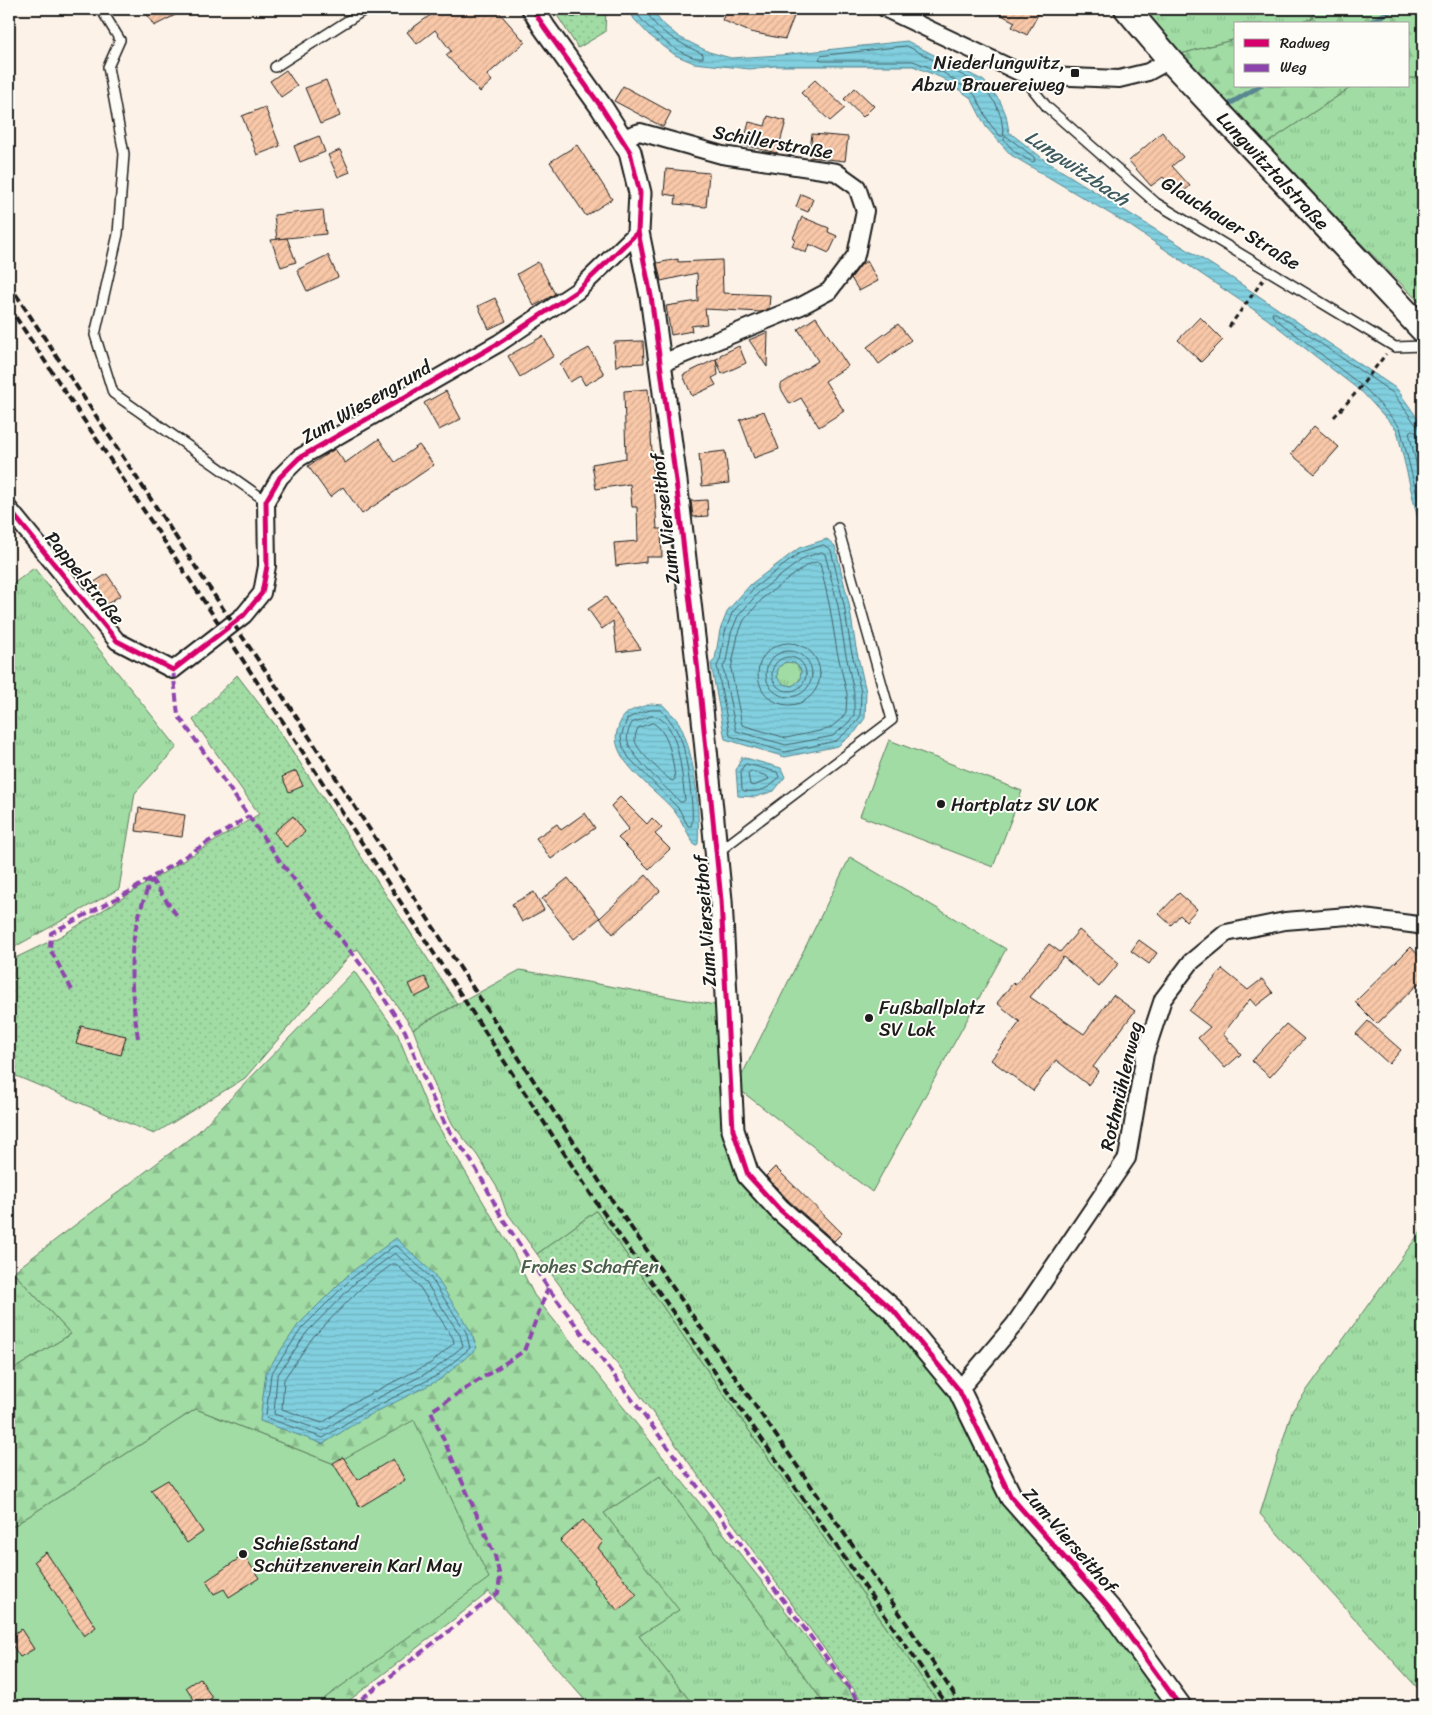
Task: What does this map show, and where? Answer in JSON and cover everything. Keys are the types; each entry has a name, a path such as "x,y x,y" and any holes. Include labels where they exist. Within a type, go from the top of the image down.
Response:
{"main road":[{"name":"Lungwitztalstraße","path":"1127,9 1170,60 1423,330"}],"street":[{"name":"Zum Vierseithof","path":"534,9 544,27 622,138 630,152 640,193 638,232 651,296 676,481 698,669 720,900 733,1130 748,1175 786,1215 893,1310 959,1390 1011,1497 1109,1608 1180,1706"},
{"name":"Glauchauer Straße","path":"886,9 1020,72 1047,76 1119,79 1148,72 1170,60"},
{"name":"Schillerstraße","path":"622,138 640,132 722,155 836,172 857,187 865,211 856,255 829,291 801,306 660,364"},
{"name":"Zum Wiesengrund","path":"266,501 280,477 298,458 499,343 577,290 638,232"},
{"name":"Pappelstraße","path":"9,509 117,641 173,670 244,615 262,593 267,566 266,501"},
{"name":"Rothmühlenweg","path":"959,1390 1014,1325 1127,1158 1145,1054 1164,999 1191,962 1226,933 1285,921 1348,916 1418,925 1423,928"}],"lane":[{"path":"101,9 120,40 108,67 124,154 118,234 95,335 113,393 266,501"},
{"path":"275,67 366,9"},
{"name":"Glauchauer Straße","path":"1020,72 1047,107 1156,203 1395,347 1423,346"},
{"path":"716,854 892,720 838,528"}],"path":[{"path":"565,9 572,16 579,16 585,9"},
{"path":"1230,327 1262,282"},
{"path":"1334,417 1378,366"}],"green space":[{"path":"553,9 606,9 605,32 578,48"},
{"path":"1143,9 1313,9 1312,19 1301,22 1234,22 1234,40 1181,54"},
{"path":"1313,9 1423,9 1423,78 1410,78 1410,22 1301,22 1312,19"},
{"path":"1234,40 1234,88 1350,88 1264,145 1181,54"},
{"path":"1410,78 1423,78 1423,306 1264,145 1350,88 1410,88"},
{"path":"34,568 177,747 135,793 119,889 9,950 9,587"},
{"path":"789,662 794,663 800,669 800,679 794,685 789,686 784,685 778,679 777,674 778,669 784,663"},
{"path":"237,675 276,726 457,1004 413,1029 358,949 350,955 245,1078 154,1134 9,1073 9,961 61,936 259,814 193,720"},
{"name":"Hartplatz SV LOK","path":"889,740 1022,791 993,867 860,816"},
{"name":"Fußballplatz SV Lok","path":"850,857 1006,949 872,1192 736,1087"},
{"path":"520,970 726,1007 748,1175 959,1390 1011,1497 1180,1706 941,1706 596,1211 537,1254 506,1211 498,1189 477,1155 453,1125 438,1094 413,1029"},
{"path":"354,971 397,1033 428,1109 513,1252 534,1295 861,1706 826,1706 660,1476 604,1513 679,1610 639,1636 694,1706 590,1706 489,1592 342,1706 314,1706 488,1578 334,1464 196,1409 9,1529 9,1372 71,1334 13,1272 198,1132"},
{"name":"Frohes Schaffen","path":"596,1211 941,1706 866,1706 537,1254"},
{"path":"1423,1228 1423,1694 1260,1514 1292,1411"},
{"path":"9,1268 71,1334 9,1372"},
{"name":"Schießstand Schützenverein Karl May","path":"196,1409 334,1464 414,1420 489,1578 314,1706 9,1706 9,1610 12,1608 9,1602 9,1529"},
{"path":"660,1476 826,1706 694,1706 639,1636 678,1610 604,1513"}],"water":[{"path":"629,9 651,9 661,22 679,37 709,52 731,58 781,55 907,41 984,81 1000,101 1006,115 1009,132 1046,161 1223,272 1397,389 1423,426 1423,541 1397,430 1363,393 1266,318 1129,225 1011,155 986,127 971,98 942,78 913,66 774,66 750,69 694,63 675,55 649,35 634,19"},
{"path":"827,539 835,546 849,604 866,692 865,718 856,731 838,746 785,757 725,739 711,664 715,659 720,630 728,610 751,584 799,548","holes":["785,662 795,663 801,670 800,680 792,686 783,684 777,677 778,668"]},
{"path":"651,704 663,705 676,718 689,750 697,798 698,844 695,846 675,812 637,775 620,753 617,731 622,719 629,712"},
{"path":"742,757 781,768 785,777 774,791 755,797 738,796 736,770"},
{"path":"396,1238 434,1274 470,1330 477,1348 441,1379 362,1419 323,1444 260,1421 266,1372 298,1325 349,1274"}],"building":[{"path":"144,9 187,9 154,26"},
{"path":"439,9 496,9 525,42 487,75 492,81 480,92 446,55 451,51 435,30 417,44 407,32"},
{"path":"727,9 797,9 785,39 750,32 722,20"},
{"path":"990,9 1041,9 1027,35 1012,27 1015,22"},
{"path":"286,70 297,86 281,97 270,81"},
{"path":"326,80 340,116 320,124 305,88"},
{"path":"815,80 845,108 830,121 801,93"},
{"path":"623,86 671,112 663,127 614,101"},
{"path":"855,88 874,106 863,117 844,99"},
{"path":"265,107 280,146 257,155 242,116"},
{"path":"768,116 786,121 777,153 743,145 749,122 765,126"},
{"path":"1162,132 1183,157 1172,166 1190,186 1179,195 1163,177 1151,186 1129,161"},
{"path":"812,134 848,137 845,161 809,157"},
{"path":"319,136 325,152 300,162 294,146"},
{"path":"577,145 612,199 586,216 550,162"},
{"path":"340,150 350,172 338,177 328,155"},
{"path":"666,169 709,173 706,207 675,204 676,196 664,194"},
{"path":"801,194 813,199 808,212 796,207"},
{"path":"323,210 326,234 277,239 274,215"},
{"path":"802,217 829,228 828,232 837,236 829,253 809,244 806,253 792,246 795,239 793,238"},
{"path":"287,238 296,262 281,267 271,240"},
{"path":"328,255 338,277 307,291 297,270"},
{"path":"678,259 678,262 722,260 723,293 770,295 769,308 761,312 705,309 707,324 691,326 692,331 671,335 666,306 698,301 697,273 661,281 657,263"},
{"path":"867,261 878,281 859,291 851,278 862,264"},
{"path":"538,262 555,294 534,306 517,274"},
{"path":"495,298 506,321 489,329 478,306"},
{"path":"816,317 848,366 825,381 844,411 819,427 801,398 790,404 781,389 781,384 818,361 798,329"},
{"path":"1200,317 1223,340 1201,362 1178,340"},
{"path":"898,324 911,340 879,364 867,347"},
{"path":"768,332 767,367 749,340"},
{"path":"543,336 554,356 520,377 508,356"},
{"path":"643,341 644,363 623,363 616,367 614,342"},
{"path":"739,346 746,363 722,374 716,359 721,357 720,355"},
{"path":"589,348 604,374 585,385 580,376 570,382 560,364"},
{"path":"716,359 718,375 712,378 716,385 692,396 683,375"},
{"path":"648,389 657,529 661,529 662,557 646,557 646,562 616,566 614,543 638,541 637,507 632,507 630,484 596,489 592,464 626,458 624,391"},
{"path":"446,391 461,419 439,430 424,403"},
{"path":"764,411 779,449 754,458 740,420"},
{"path":"1314,426 1339,447 1315,474 1291,454"},
{"path":"379,439 395,462 419,445 434,465 362,514 343,487 330,497 308,466 335,449 345,463"},
{"path":"725,451 729,483 702,486 699,454"},
{"path":"707,500 708,516 693,517 691,501"},
{"path":"107,574 121,595 107,604 93,583"},
{"path":"606,597 641,649 617,652 613,621 602,629 588,609"},
{"path":"296,771 303,786 289,792 282,777"},
{"path":"620,797 647,824 652,818 662,828 655,834 670,849 649,869 618,838 629,829 611,806"},
{"path":"139,808 185,815 182,837 136,831"},
{"path":"585,813 595,828 551,859 536,838 557,824 561,830"},
{"path":"293,816 305,832 286,847 274,832"},
{"path":"646,875 660,891 613,934 600,918"},
{"path":"568,878 600,918 574,939 542,899"},
{"path":"534,892 544,910 522,922 512,904"},
{"path":"1179,893 1197,909 1186,921 1180,915 1171,925 1159,914"},
{"path":"1079,930 1119,963 1099,987 1063,957 1030,997 1084,1034 1113,995 1135,1011 1093,1067 1099,1071 1088,1085 1056,1060 1033,1091 991,1060 1020,1022 997,1003 1013,983 1015,985 1049,944 1060,952"},
{"path":"1139,940 1157,953 1149,964 1131,951"},
{"path":"1411,947 1423,960 1423,979 1377,1024 1355,1002"},
{"path":"1222,969 1248,990 1262,979 1273,993 1256,1006 1250,999 1223,1034 1241,1054 1225,1068 1198,1038 1210,1027 1189,1011"},
{"path":"425,977 431,989 415,997 409,984"},
{"path":"1368,1021 1401,1050 1389,1064 1356,1034"},
{"path":"1286,1024 1304,1039 1270,1077 1252,1061"},
{"path":"81,1026 126,1036 121,1055 76,1044"},
{"path":"775,1167 842,1233 834,1241 788,1200 766,1176"},
{"path":"343,1457 358,1480 393,1459 405,1480 360,1507 333,1463"},
{"path":"168,1480 203,1532 187,1543 151,1490"},
{"path":"583,1520 603,1542 598,1548 637,1595 618,1611 594,1582 595,1580 560,1541"},
{"path":"46,1552 96,1627 84,1636 34,1561"},
{"path":"244,1555 259,1578 229,1597 224,1589 214,1594 206,1581"},
{"path":"21,1629 34,1649 20,1657 9,1637"},
{"path":"200,1678 212,1698 198,1706 186,1687"}],"waterway":[{"path":"1371,22 1394,9"},
{"path":"1231,103 1257,88"}],"railway":[{"path":"9,284 278,689 605,1190 894,1605 962,1706"},
{"path":"9,307 233,645 594,1199 948,1706"}],"marked path":[{"path":"173,670 178,715 282,864 369,975 405,1031 430,1093 446,1126 470,1159 501,1216 548,1288 863,1706"},
{"path":"72,990 50,949 51,933 129,892 249,816"},
{"path":"151,879 178,917"},
{"path":"138,1038 132,986 132,954 136,926 151,879"},
{"path":"352,1706 498,1593 500,1577 495,1556 431,1411 524,1351 548,1288"}],"cycle path":[{"path":"533,9 602,108 630,152 640,193 638,232 651,296 676,481 700,689 721,900 733,1130 748,1175 779,1209 893,1310 959,1390 1011,1497 1109,1608 1180,1706"},
{"path":"9,509 117,641 173,670 244,615 262,593 267,566 266,501 280,477 299,458 499,343 577,291 638,232"}],"place":[{"name":"Niederlungwitz, Abzw Brauereiweg","path":"1075,73"},
{"name":"Hartplatz SV LOK","path":"941,804"},
{"name":"Fußballplatz SV Lok","path":"869,1018"},
{"name":"Schießstand Schützenverein Karl May","path":"243,1554"}],"water label":[{"name":"Lungwitzbach","path":"1077,168"}]}
